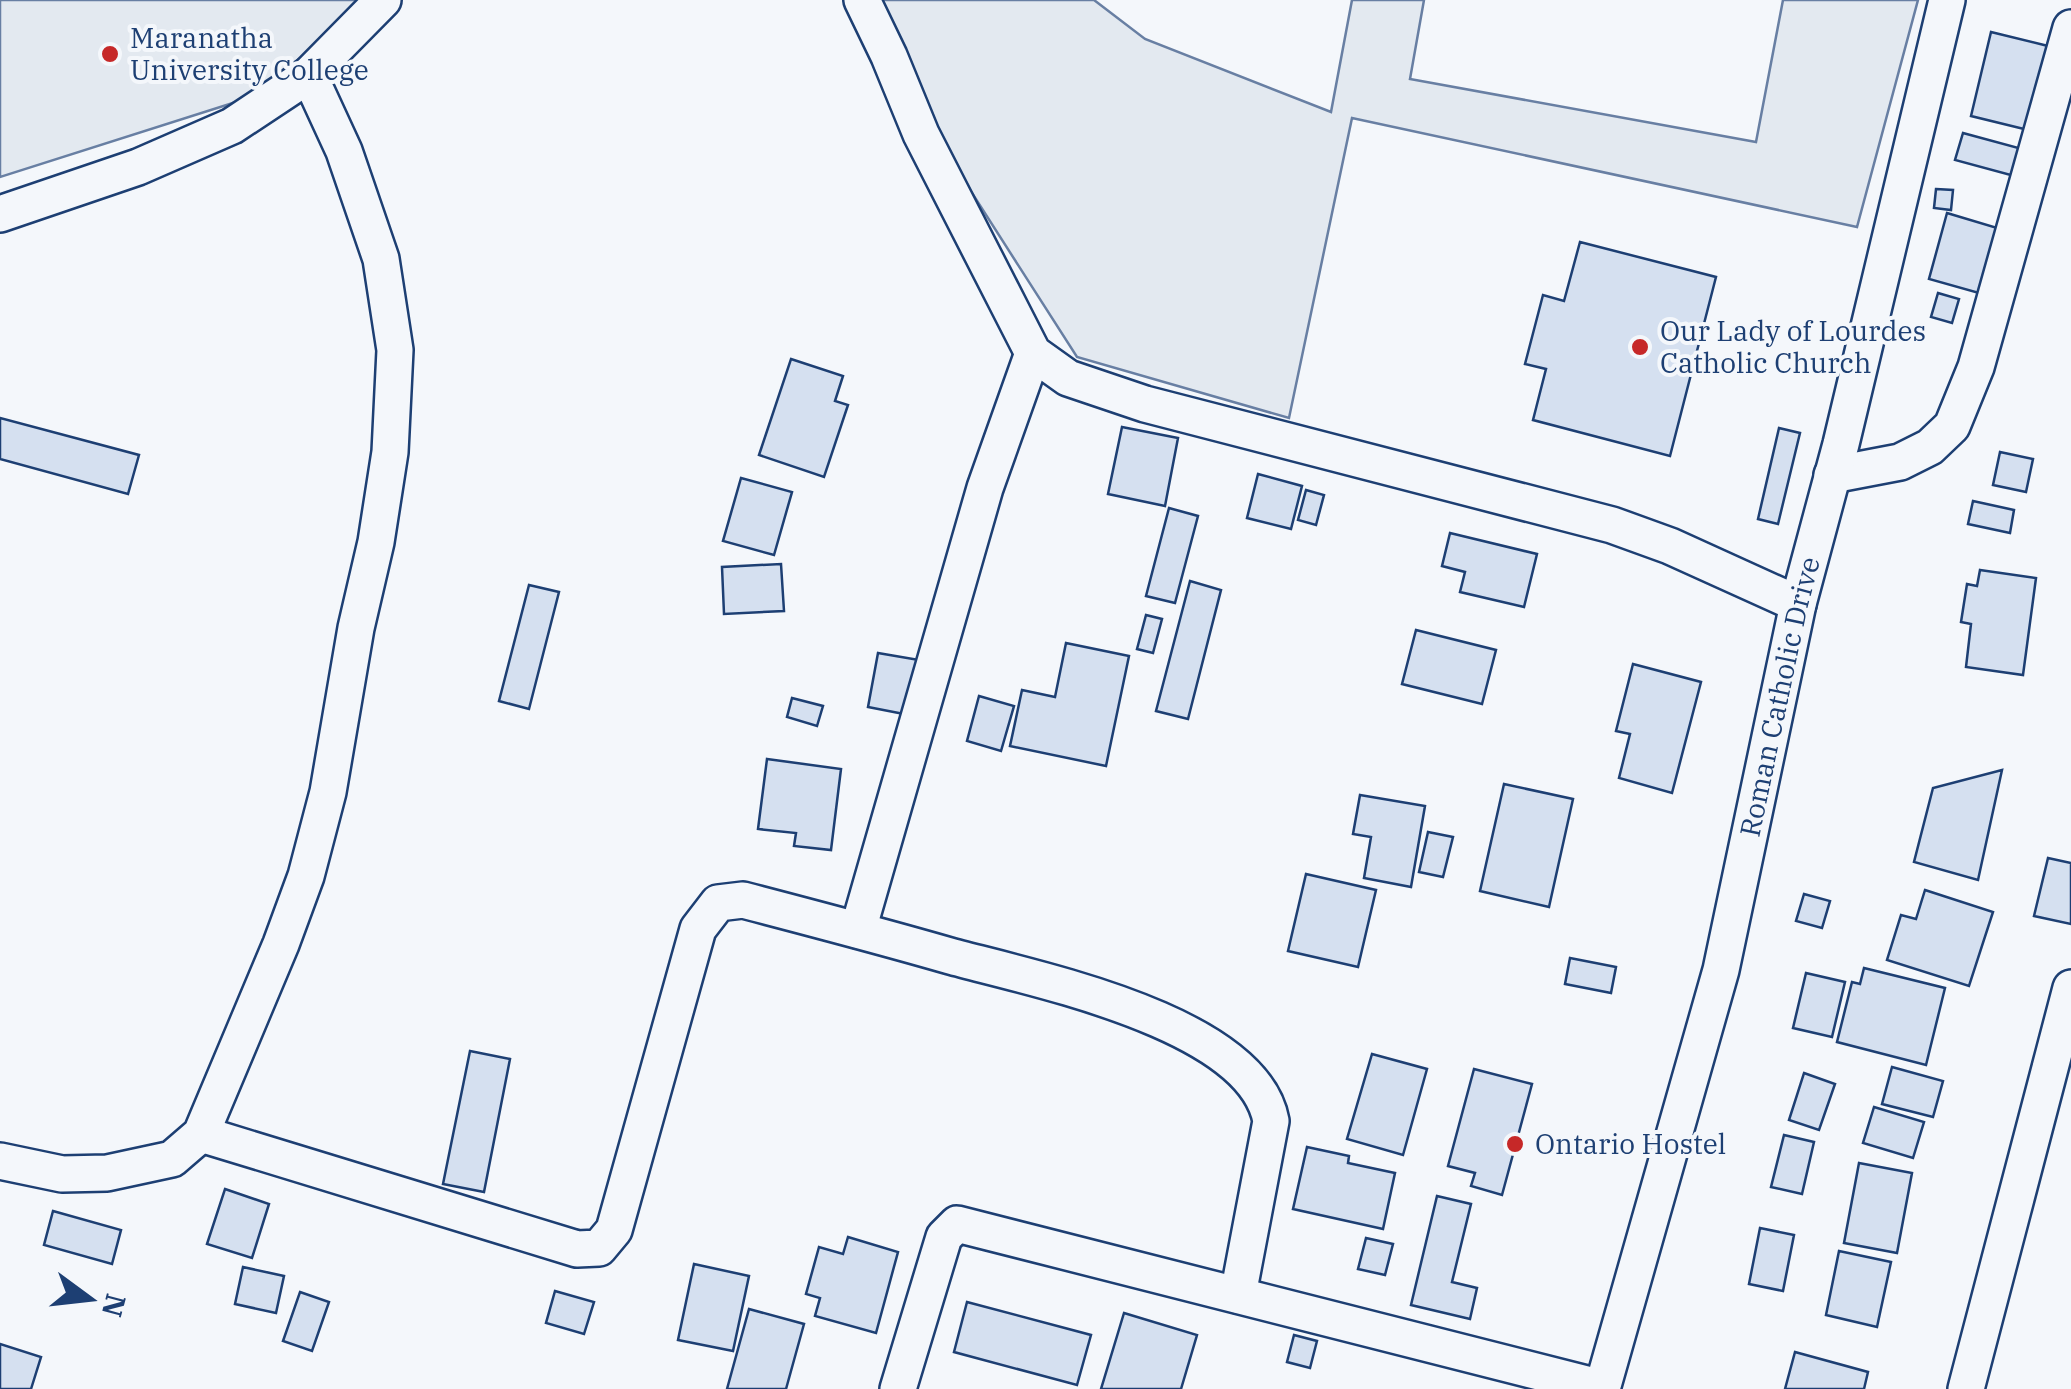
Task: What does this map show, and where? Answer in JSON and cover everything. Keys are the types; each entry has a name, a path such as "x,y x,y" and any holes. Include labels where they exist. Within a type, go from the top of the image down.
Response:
{"street":[{"path":"0,214 138,167 232,126 309,75 383,0"},
{"path":"862,0 890,56 921,134 1033,354 1068,378 1145,404 1612,525 1670,546 1798,604"},
{"name":"Roman Catholic Drive","path":"1602,1389 1722,970 1798,604 1947,0"},
{"path":"1832,475 1900,462 1930,448 1952,426 1976,368 2071,28"},
{"path":"0,1161 62,1174 107,1173 172,1159 200,1134 306,876 328,792 356,628 376,542 390,452 395,350 382,259 344,151 309,75"},
{"path":"858,930 984,488 1033,354"},
{"path":"200,1134 577,1249 598,1248 614,1230 698,929 718,904 743,900 1037,978 1142,1013 1202,1042 1246,1073 1268,1105 1271,1121 1238,1295"},
{"path":"1966,1389 2071,988"},
{"path":"898,1389 944,1237 957,1224 1602,1389"}],"shaded area":[{"name":"Maranatha University College","path":"0,0 367,0 261,94 0,177"},
{"path":"875,0 1094,0 1145,39 1331,112 1352,0 1424,0 1410,79 1756,142 1783,0 1918,0 1857,227 1352,118 1289,418 1077,357 940,143"}],"building":[{"path":"1991,32 2048,46 2028,130 1971,116"},
{"path":"1963,133 2026,150 2018,177 1955,160"},
{"path":"1936,189 1953,190 1951,210 1934,208"},
{"path":"1947,213 2004,230 1986,295 1929,279"},
{"path":"1580,242 1716,277 1670,456 1533,420 1546,369 1525,364 1543,295 1564,301"},
{"path":"1938,293 1959,299 1952,323 1931,317"},
{"path":"791,359 843,376 835,401 848,405 824,477 759,455"},
{"path":"0,418 139,455 128,494 0,459"},
{"path":"1122,427 1178,438 1165,506 1108,494"},
{"path":"1779,428 1800,433 1778,524 1758,519"},
{"path":"2000,452 2033,459 2026,492 1993,485"},
{"path":"1258,474 1302,486 1291,529 1247,518"},
{"path":"741,478 792,492 774,555 723,541"},
{"path":"1306,490 1324,495 1316,525 1298,520"},
{"path":"1973,501 2014,510 2010,533 1968,524"},
{"path":"1169,508 1198,516 1175,603 1146,596"},
{"path":"1450,533 1537,554 1524,607 1460,592 1465,572 1442,566"},
{"path":"781,564 784,611 724,614 722,567"},
{"path":"1980,570 2036,578 2023,675 1966,667 1971,624 1961,622 1967,584 1977,586"},
{"path":"1190,581 1221,590 1188,719 1156,711"},
{"path":"529,585 559,592 529,709 499,701"},
{"path":"1146,615 1162,619 1153,653 1137,649"},
{"path":"1416,630 1496,650 1482,704 1402,684"},
{"path":"1066,643 1129,656 1106,766 1010,746 1022,690 1055,697"},
{"path":"878,653 919,660 909,715 868,707"},
{"path":"1633,664 1701,682 1672,793 1619,778 1630,734 1616,731"},
{"path":"979,696 1014,706 1001,751 967,741"},
{"path":"792,698 823,706 817,726 787,717"},
{"path":"767,759 841,769 831,850 794,846 796,833 758,829"},
{"path":"2002,770 1978,880 1914,862 1933,788"},
{"path":"1504,784 1573,799 1549,907 1480,891"},
{"path":"1360,795 1425,806 1411,887 1364,878 1371,837 1353,834"},
{"path":"1428,832 1453,837 1443,877 1419,872"},
{"path":"2048,858 2071,863 2071,924 2034,916"},
{"path":"1306,874 1376,890 1358,967 1288,951"},
{"path":"1925,890 1993,912 1969,986 1887,960 1901,915 1916,919"},
{"path":"1804,894 1830,901 1822,928 1796,921"},
{"path":"1570,958 1616,967 1611,993 1565,984"},
{"path":"1864,968 1945,988 1926,1065 1837,1042 1852,982 1860,984"},
{"path":"1806,973 1845,982 1832,1037 1793,1028"},
{"path":"470,1051 510,1059 484,1192 443,1184"},
{"path":"1372,1054 1427,1069 1403,1155 1347,1139"},
{"path":"1892,1067 1943,1081 1933,1117 1882,1104"},
{"path":"1474,1069 1532,1084 1502,1195 1471,1186 1475,1173 1448,1166"},
{"path":"1804,1073 1835,1084 1819,1130 1789,1120"},
{"path":"1874,1107 1924,1122 1913,1158 1863,1143"},
{"path":"1784,1135 1814,1142 1802,1194 1771,1187"},
{"path":"1307,1147 1349,1156 1348,1163 1395,1173 1383,1229 1293,1209"},
{"path":"1859,1163 1912,1173 1897,1253 1844,1243"},
{"path":"225,1189 269,1204 252,1258 207,1244"},
{"path":"1437,1196 1471,1204 1452,1282 1477,1288 1470,1319 1411,1305"},
{"path":"53,1211 121,1230 112,1264 44,1245"},
{"path":"1760,1228 1794,1235 1783,1291 1749,1284"},
{"path":"848,1237 898,1252 876,1333 815,1316 820,1298 806,1294 819,1247 843,1254"},
{"path":"1366,1238 1393,1244 1385,1275 1358,1269"},
{"path":"1839,1251 1891,1262 1877,1327 1826,1315"},
{"path":"694,1264 749,1276 733,1351 678,1340"},
{"path":"243,1267 284,1276 276,1313 235,1304"},
{"path":"555,1291 594,1302 584,1334 546,1323"},
{"path":"300,1292 329,1302 312,1351 283,1341"},
{"path":"967,1302 1091,1335 1077,1385 954,1352"},
{"path":"749,1309 804,1324 786,1389 727,1389"},
{"path":"1124,1313 1197,1335 1181,1389 1101,1389"},
{"path":"1294,1335 1317,1341 1310,1368 1287,1362"},
{"path":"0,1344 41,1357 31,1389 0,1389"},
{"path":"1795,1352 1868,1372 1864,1389 1785,1389"}],"place":[{"name":"Maranatha University College","path":"110,54"},
{"name":"Our Lady of Lourdes Catholic Church","path":"1640,347"},
{"name":"Ontario Hostel","path":"1515,1144"}]}
